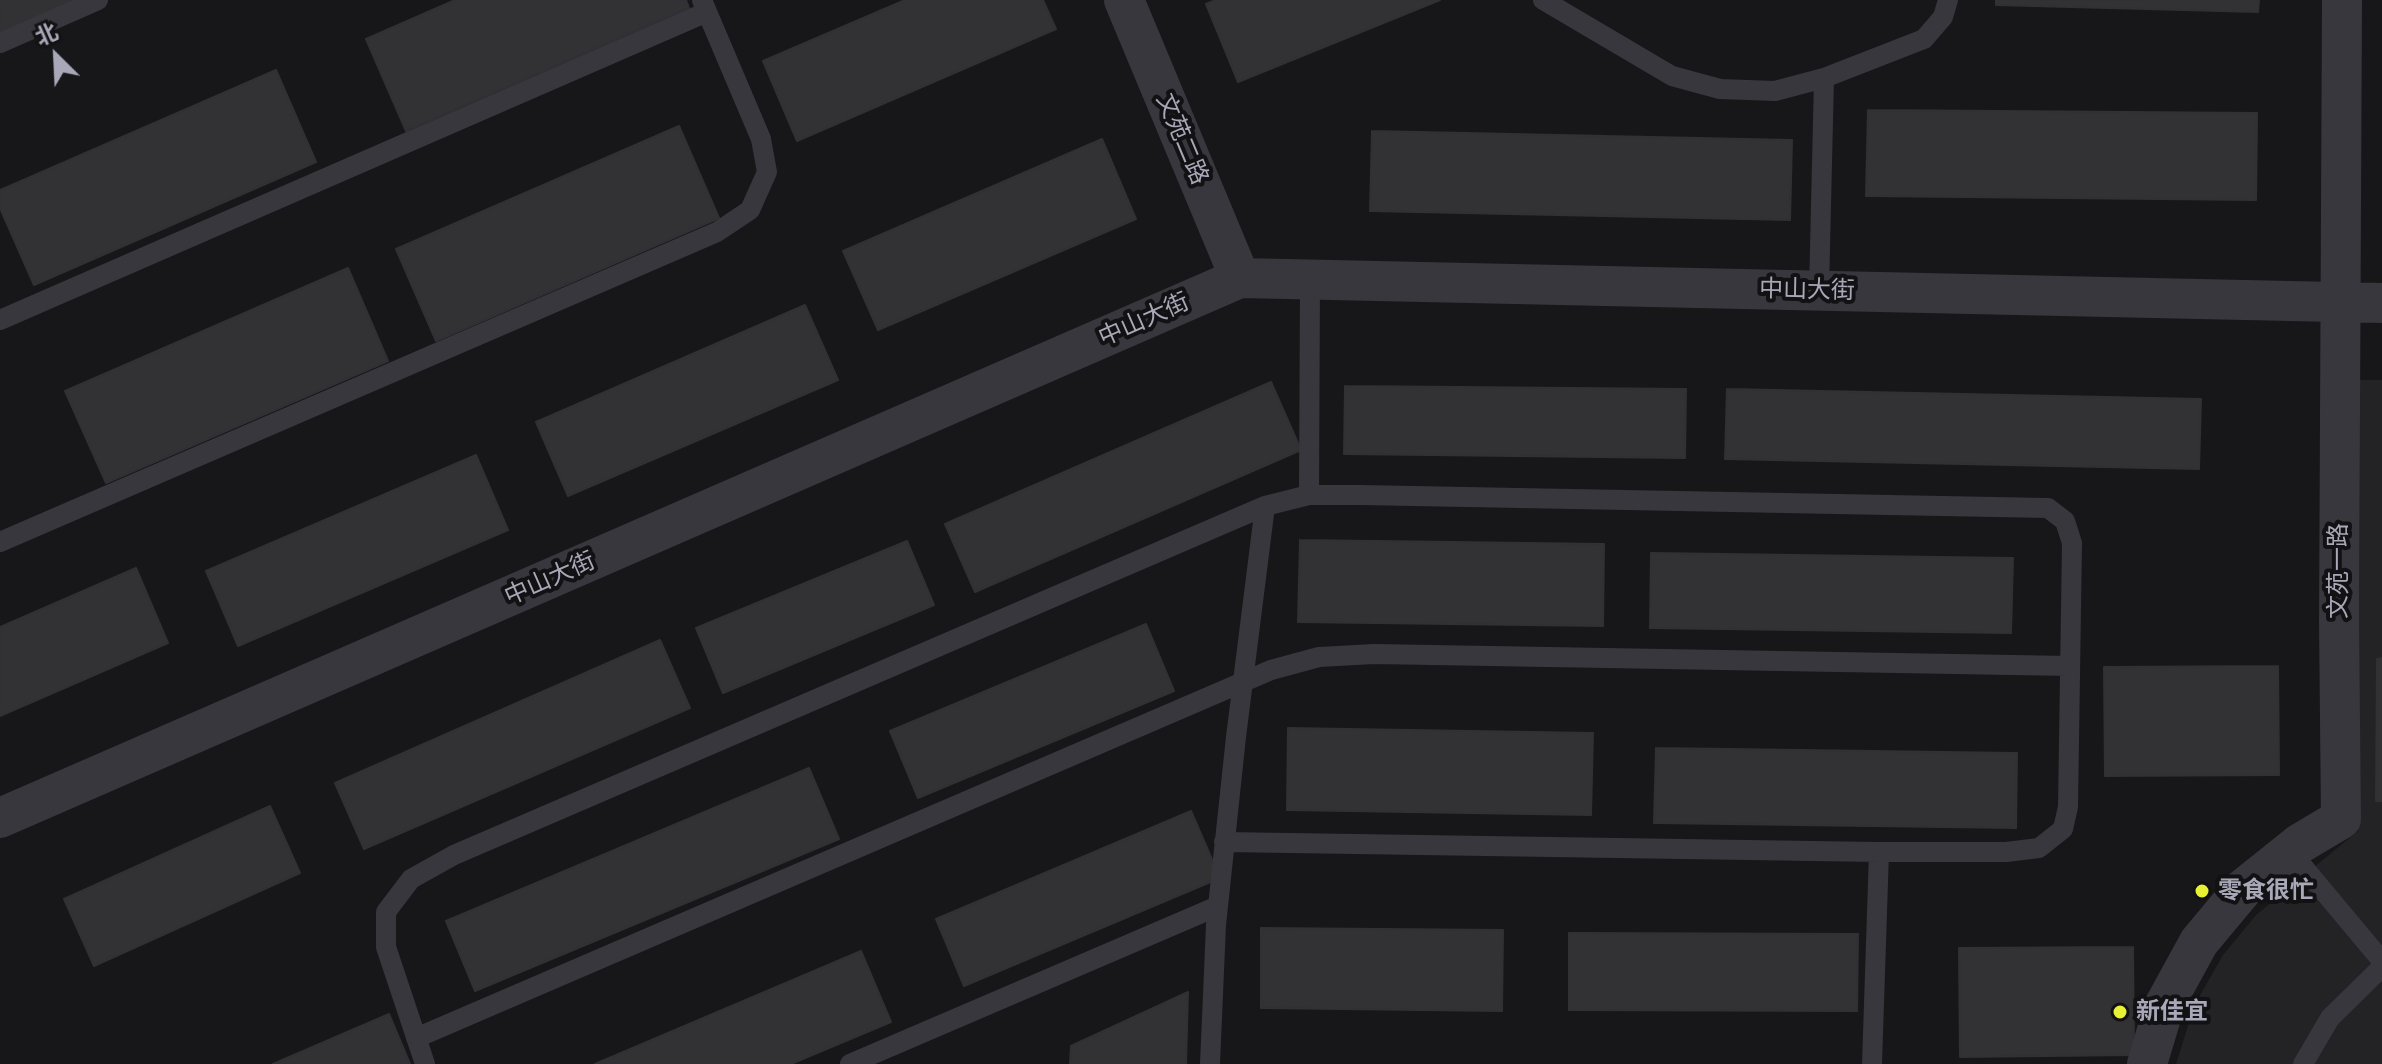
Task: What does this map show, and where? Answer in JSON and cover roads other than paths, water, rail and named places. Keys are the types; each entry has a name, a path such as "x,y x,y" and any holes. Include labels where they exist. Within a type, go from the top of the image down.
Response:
{"street":[{"name":"文苑二路","path":"1124,0 1240,278"},
{"name":"文苑一路","path":"2147,1064 2165,1004 2199,942 2244,888 2290,851 2341,819 2342,0"},
{"name":"中山大街","path":"0,818 1240,278 2382,303"}],"lane":[{"path":"0,43 98,0"},
{"path":"1543,0 1672,76 1720,89 1775,91 1824,78 1924,39 1943,17 1948,0"},
{"path":"0,320 705,6 761,139 767,172 750,210 717,232 1,537"},
{"path":"1819,291 1824,78"},
{"path":"1309,495 1310,281"},
{"path":"425,1064 386,947 386,912 411,879 469,849 1265,506 1309,495 2048,508 2065,521 2072,543 2068,807 2063,829 2039,848 2006,852 1879,852 1224,842"},
{"path":"1210,1064 1224,842 1265,506"},
{"path":"416,1038 1271,670 1319,657 1374,654 2070,666"},
{"path":"2290,851 2382,964 2330,1018 2303,1064"},
{"path":"1872,1064 1879,852"},
{"path":"850,1064 1218,906"}],"place":[{"name":"零食很忙","path":"2202,891"},
{"name":"新佳宜","path":"2120,1012"}]}
